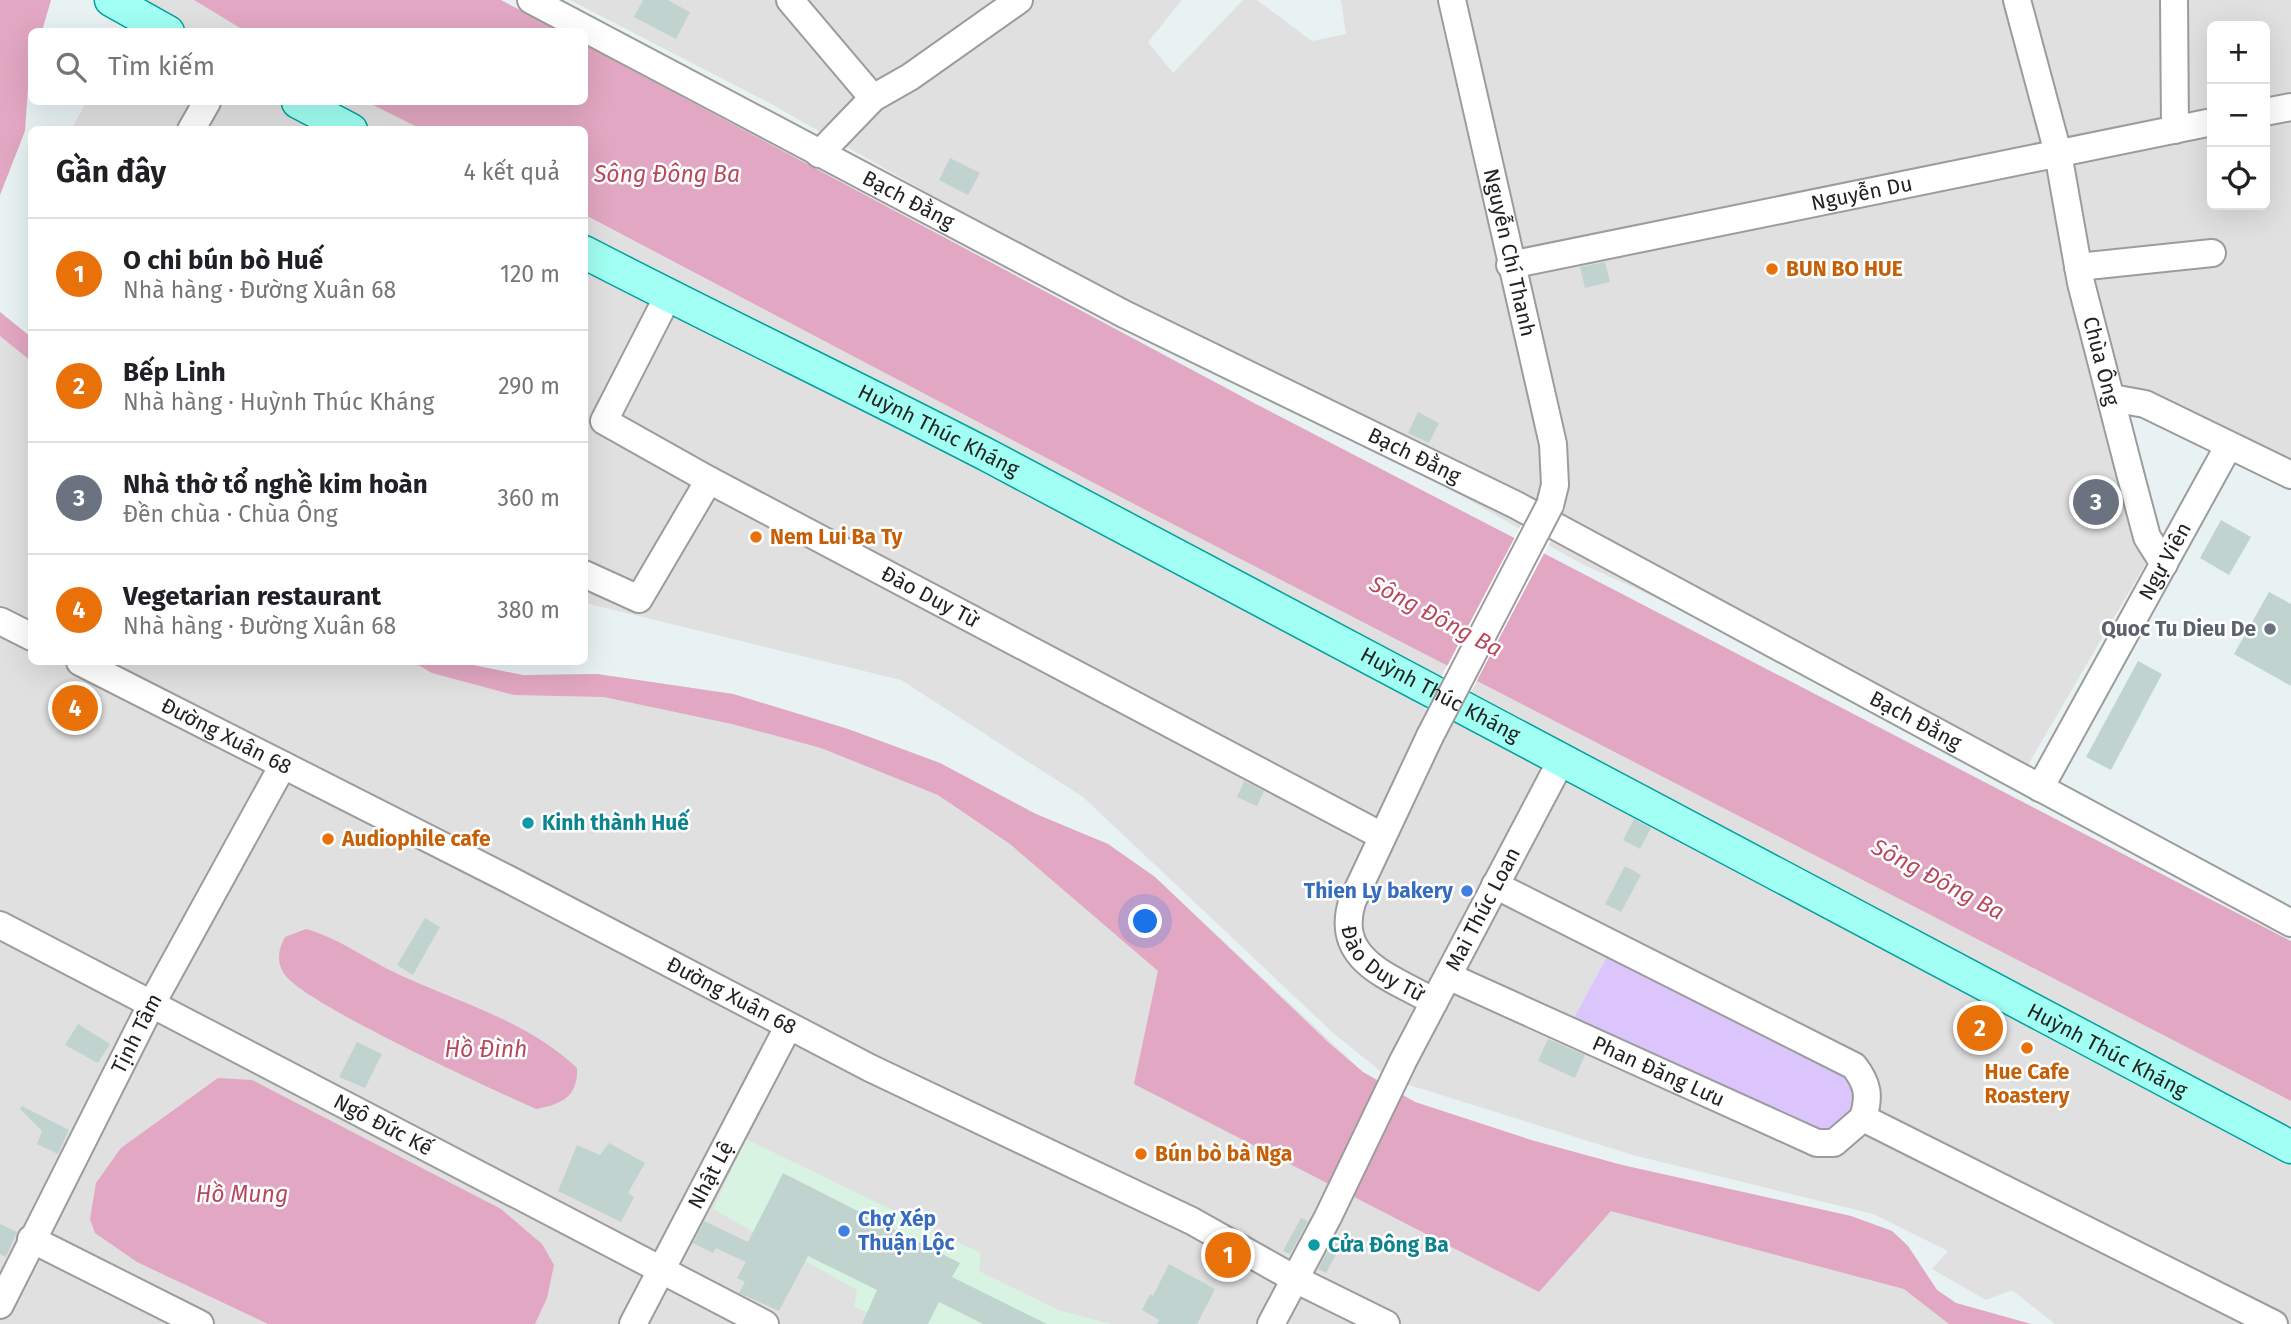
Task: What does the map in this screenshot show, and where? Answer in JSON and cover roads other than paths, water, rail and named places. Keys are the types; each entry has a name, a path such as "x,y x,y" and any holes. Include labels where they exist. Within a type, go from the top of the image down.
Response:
{"main road":[{"path":"111,0 161,28"},
{"path":"304,105 343,126"},
{"name":"Huỳnh Thúc Kháng","path":"588,254 986,455 1562,759 1897,941 2291,1147"}],"street":[{"name":"Bạch Đằng","path":"531,0 584,28"},
{"path":"790,0 873,98"},
{"path":"820,154 873,98 910,78 1019,0"},
{"name":"Nguyễn Chí Thanh","path":"1452,0 1510,265 1553,444 1555,485 1550,505"},
{"name":"Chùa Ông","path":"2017,0 2058,153 2078,267 2147,537 2164,565"},
{"path":"2174,0 2175,130"},
{"name":"Bạch Đằng","path":"588,30 1124,314 1517,505 2040,788 2290,919"},
{"path":"193,126 205,105"},
{"path":"2270,111 2291,107"},
{"name":"Nguyễn Du","path":"1510,265 2207,123"},
{"path":"2078,267 2213,253"},
{"name":"Đào Duy Từ","path":"668,296 604,421 709,480 1382,836"},
{"path":"2112,398 2145,404 2291,475"},
{"name":"Ngự Viên","path":"2040,788 2228,446"},
{"path":"588,576 639,599 709,480"},
{"name":"Đào Duy Từ","path":"1434,1002 1373,967 1352,947 1347,930 1352,902 1430,736 1550,505"},
{"path":"0,621 28,635"},
{"name":"Đường Xuân 68","path":"86,665 508,878 788,1027 1192,1221 1295,1279 1386,1324"},
{"name":"Mai Thúc Loan","path":"1295,1279 1403,1061 1562,759"},
{"name":"Tịnh Tâm","path":"0,1305 152,1004 283,765"},
{"path":"1495,885 1854,1066 1866,1082 1868,1102 1863,1118 2274,1324"},
{"name":"Ngô Đức Kế","path":"0,925 765,1324"},
{"name":"Phan Đăng Lưu","path":"1448,976 1817,1143 1834,1143 1850,1133 1863,1118"},
{"name":"Nhật Lệ","path":"633,1324 788,1027"},
{"path":"31,1239 200,1324"},
{"path":"1271,1324 1295,1279"}],"water":[{"path":"0,0 51,0 43,28 28,28 25,131 0,195"},
{"path":"194,0 501,0 554,28 240,28"},
{"name":"Sông Đông Ba","path":"588,47 1254,403 2291,941 2291,1101 1134,504 588,217 588,126 415,126 373,105 588,105"},
{"path":"0,312 28,335 28,359 0,336"},
{"path":"418,665 473,665 523,675 597,674 733,694 848,729 940,763 1036,814 1108,844 1155,877 1329,1043 1363,1072 1415,1102 1531,1140 1622,1165 1851,1216 1892,1231 1908,1246 1937,1290 1956,1303 2031,1324 1949,1324 1904,1289 1611,1211 1539,1292 1134,1084 1158,971 1010,844 938,795 821,748 732,724 604,697 514,695 432,673"},
{"name":"Hồ Đình","path":"306,929 331,938 402,976 494,1015 538,1038 577,1068 575,1086 567,1098 554,1105 536,1109 400,1045 323,1003 296,985 283,972 279,959 285,937"},
{"name":"Hồ Mung","path":"218,1078 252,1080 501,1209 542,1244 554,1265 547,1298 535,1324 268,1324 137,1262 95,1233 90,1219 96,1183 121,1148"}],"place":[{"name":"BUN BO HUE","path":"1772,269"},
{"name":"Nhà thờ tổ nghề kim hoàn","path":"2096,502"},
{"name":"Nem Lui Ba Ty","path":"756,537"},
{"name":"Quoc Tu Dieu De","path":"2270,629"},
{"name":"Vegetarian restaurant","path":"75,708"},
{"name":"Kinh thành Huế","path":"528,823"},
{"name":"Audiophile cafe","path":"328,839"},
{"name":"Thien Ly bakery","path":"1467,891"},
{"name":"Bếp Linh","path":"1980,1028"},
{"name":"Hue Cafe Roastery","path":"2027,1048"},
{"name":"Bún bò bà Nga","path":"1141,1154"},
{"name":"Chợ Xép Thuận Lộc","path":"844,1231"},
{"name":"Cửa Đông Ba","path":"1314,1245"},
{"name":"O chi bún bò Huế","path":"1228,1255"}]}
